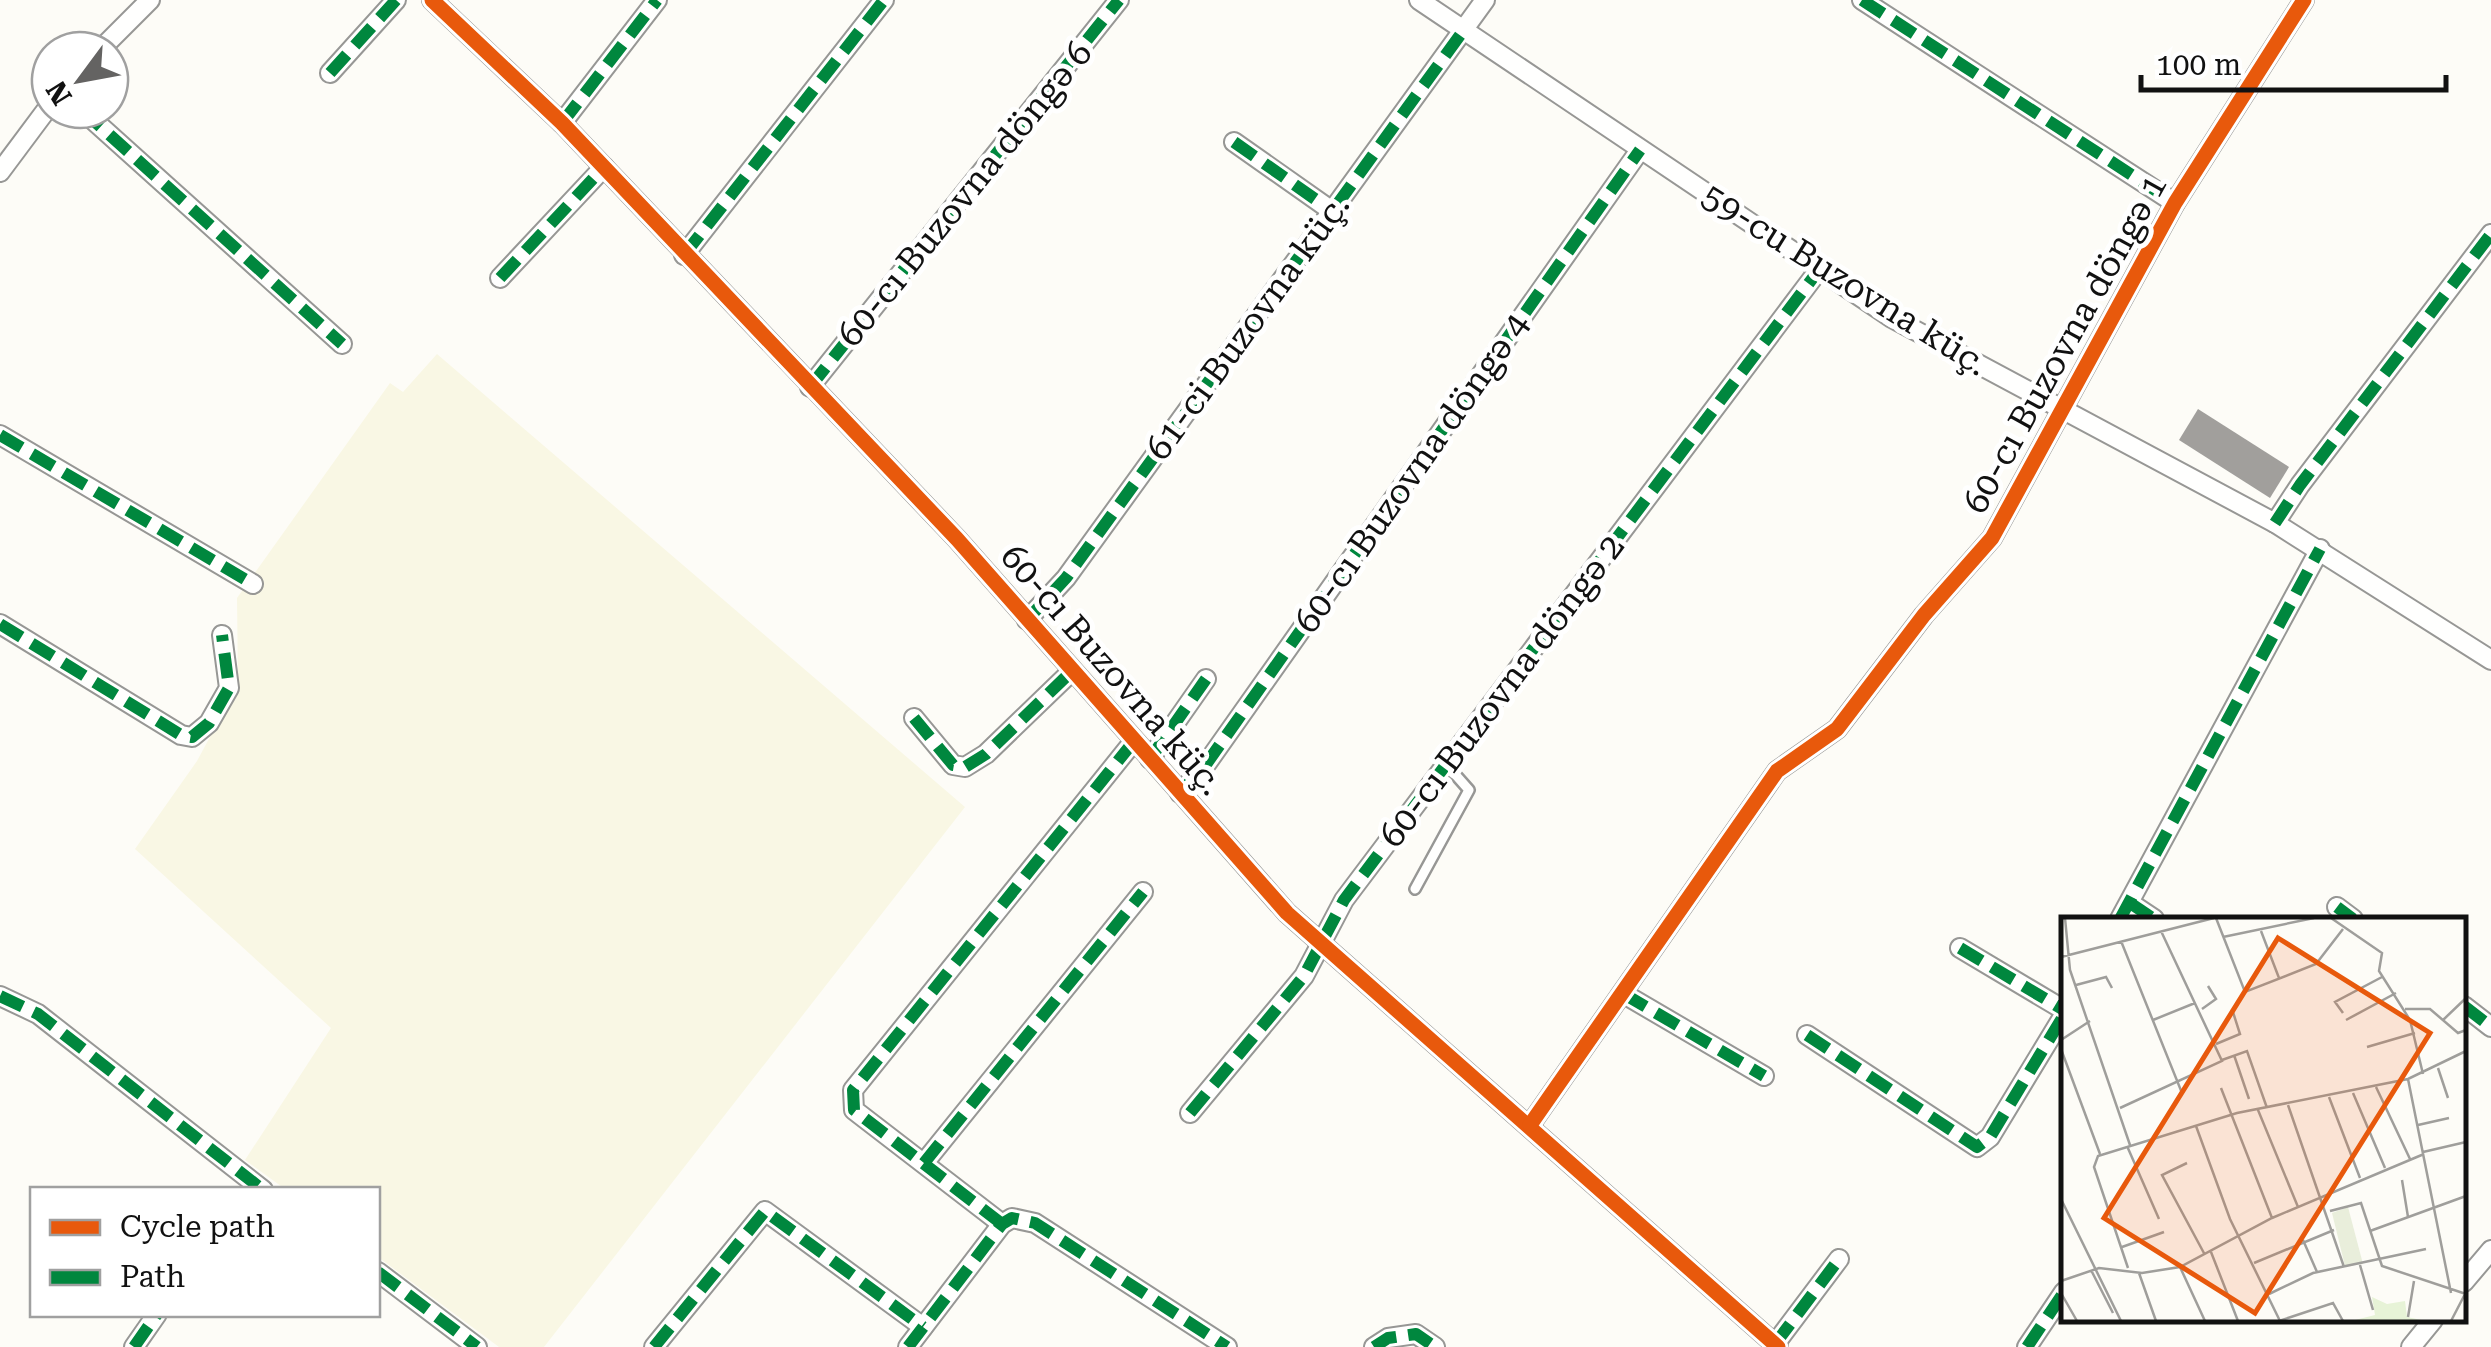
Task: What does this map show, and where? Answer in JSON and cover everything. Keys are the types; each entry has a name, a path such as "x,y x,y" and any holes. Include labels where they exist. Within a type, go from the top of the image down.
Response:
{"street":[{"path":"120,30 150,0"},
{"path":"330,73 396,0"},
{"name":"60-cı Buzovna küç.","path":"432,0 562,123 810,387 1027,620 1262,887 1321,944 1776,1346"},
{"path":"562,123 657,0"},
{"path":"684,255 884,0"},
{"name":"60-cı Buzovna döngə 6","path":"810,387 1118,0"},
{"name":"59-cu Buzovna küç.","path":"1419,0 1906,326 2320,549 2491,660"},
{"name":"61-ci Buzovna küç.","path":"1027,620 1066,578 1485,0"},
{"path":"1862,0 2175,203"},
{"name":"60-cı Buzovna döngə 1","path":"1530,1125 1777,771 1837,729 1924,615 1992,538 2175,203 2304,0"},
{"path":"0,172 32,130"},
{"path":"104,130 342,344"},
{"path":"1234,142 1332,211"},
{"name":"60-cı Buzovna döngə 4","path":"1180,793 1218,747 1640,150"},
{"path":"500,278 604,167"},
{"path":"2276,524 2300,485 2491,234"},
{"name":"60-cı Buzovna döngə 2","path":"1190,1113 1304,976 1334,913 1818,270"},
{"path":"0,435 253,584"},
{"path":"2122,917 2320,549"},
{"path":"0,624 181,735 192,737 201,735 229,688 222,635"},
{"path":"914,718 953,765 965,767 986,754 1072,671"},
{"path":"1150,759 1206,679"},
{"path":"1002,1224 854,1110 853,1090 1134,742"},
{"path":"924,1163 1143,892"},
{"path":"2130,902 2150,917"},
{"path":"2337,907 2349,917"},
{"path":"1960,948 2061,1011"},
{"path":"1624,994 1764,1076"},
{"path":"0,996 38,1014 255,1187"},
{"path":"2466,1008 2491,1028"},
{"path":"1808,1035 1978,1147 1990,1138 2061,1018"},
{"path":"654,1347 766,1211 773,1212 923,1327"},
{"path":"908,1347 1002,1224 1012,1218 1034,1223 1227,1347"},
{"path":"2466,1280 2491,1250"},
{"path":"1776,1346 1840,1259"},
{"path":"380,1274 477,1347"},
{"path":"2027,1347 2061,1296"},
{"path":"134,1347 155,1317"},
{"path":"2411,1347 2430,1322"},
{"path":"1374,1347 1388,1338 1416,1334 1435,1347"}],"lane":[{"path":"1416,889 1469,790 1446,764"}],"shaded area":[{"path":"437,354 965,807 544,1347 499,1347 380,1258 380,1187 282,1187 245,1160 331,1028 135,849 197,761 238,685 237,598 390,383 403,392"}],"building":[{"path":"2198,409 2289,467 2270,498 2179,440"}],"marked path":[{"path":"330,73 396,0"},
{"path":"562,123 657,0"},
{"path":"684,255 884,0"},
{"path":"810,387 1119,0"},
{"path":"1862,0 2175,203"},
{"path":"1027,620 1066,578 1463,31"},
{"path":"104,130 342,344"},
{"path":"1234,142 1332,211"},
{"path":"1180,793 1207,763 1640,150"},
{"path":"500,278 604,167"},
{"path":"2275,523 2491,234"},
{"path":"1190,1113 1304,976 1344,900 1818,271"},
{"path":"0,435 253,584"},
{"path":"2121,917 2320,549"},
{"path":"0,624 181,735 192,737 209,723 229,688 222,635"},
{"path":"914,718 953,765 965,767 986,754 1072,671"},
{"path":"1150,759 1206,679"},
{"path":"1002,1224 854,1110 853,1090 1134,741"},
{"path":"924,1163 1143,892"},
{"path":"2130,903 2151,917"},
{"path":"2337,907 2350,917"},
{"path":"1960,948 2061,1008"},
{"path":"1624,994 1764,1076"},
{"path":"0,996 38,1014 259,1187"},
{"path":"2466,1008 2491,1027"},
{"path":"1807,1035 1977,1147 1990,1137 2061,1020"},
{"path":"654,1347 765,1211 923,1327"},
{"path":"908,1347 1002,1224 1012,1218 1035,1223 1227,1347"},
{"path":"1775,1344 1839,1259"},
{"path":"380,1274 477,1347"},
{"path":"2027,1347 2061,1296"},
{"path":"134,1347 155,1317"},
{"path":"1374,1347 1388,1338 1416,1334 1435,1347"}],"cycle path":[{"path":"432,0 562,123 957,539 1287,913 1778,1347"},
{"path":"1530,1125 1777,771 1837,729 1924,615 1992,538 2175,203 2304,0"}]}
